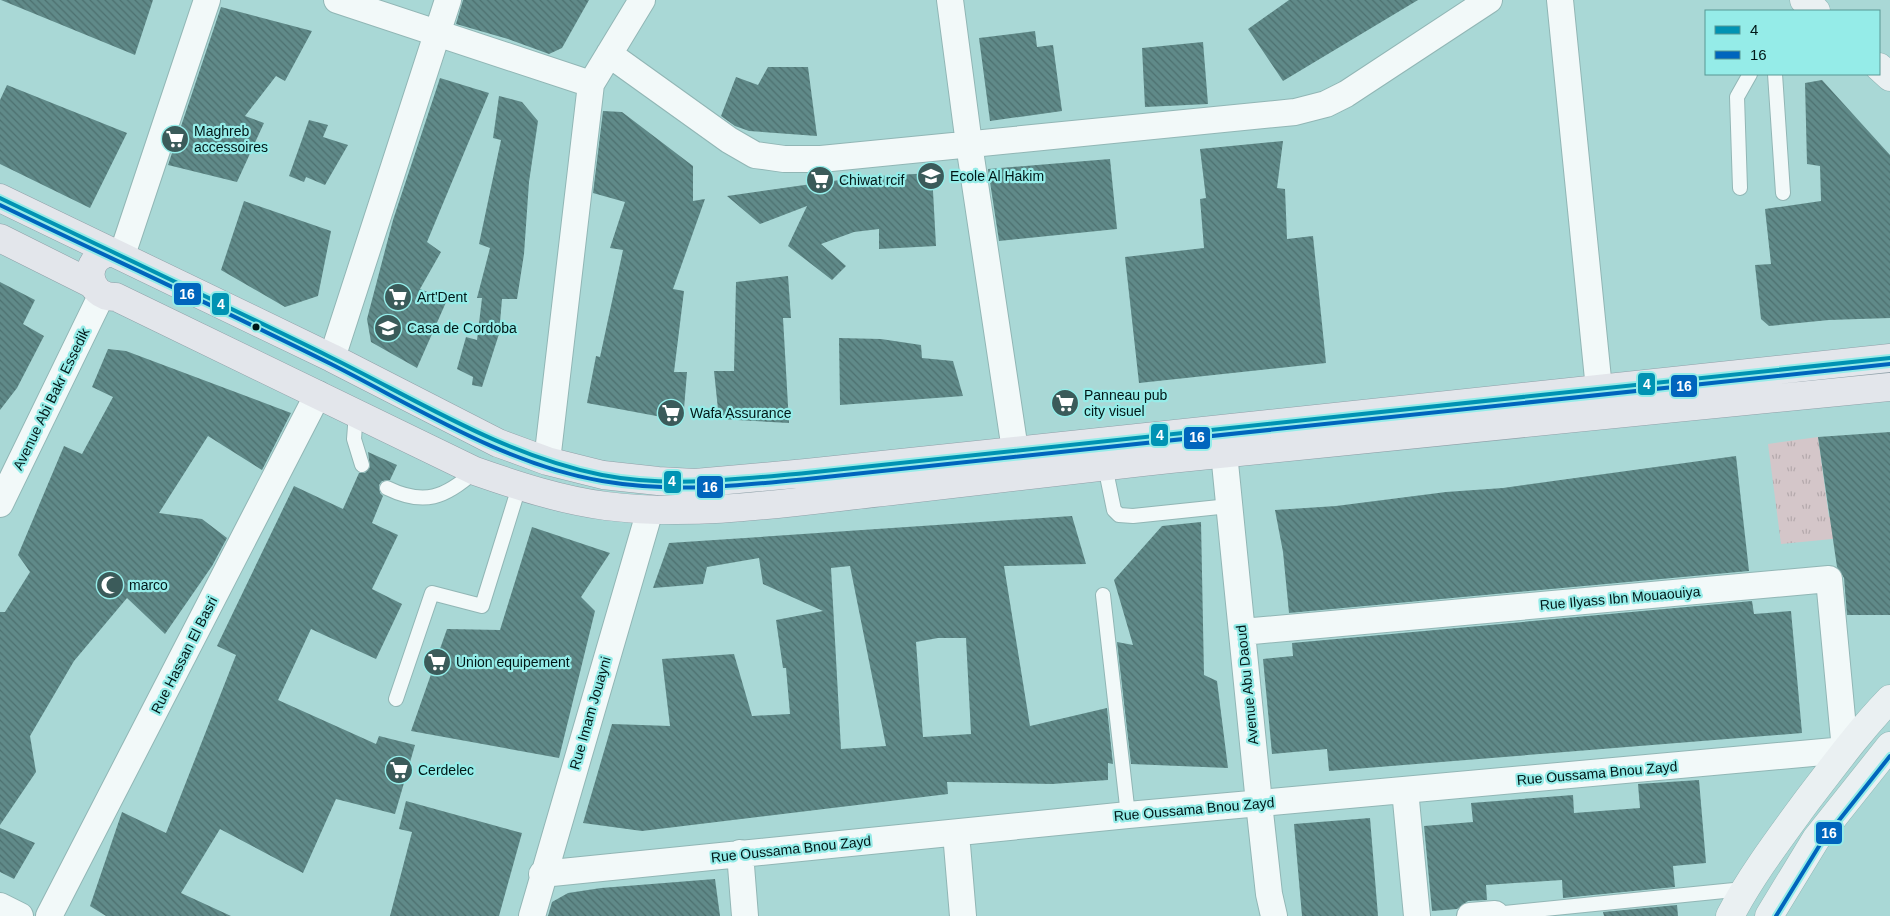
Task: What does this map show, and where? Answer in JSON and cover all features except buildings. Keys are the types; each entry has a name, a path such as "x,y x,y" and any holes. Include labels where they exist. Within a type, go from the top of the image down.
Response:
{"main road":[{"path":"0,198 332,358 498,443 547,461 603,475 696,483 1890,358"},
{"path":"0,238 103,292 475,471 519,487 572,500 650,510 691,511 804,501 1224,453 1890,387"},
{"path":"100,256 122,256 134,268 133,281 125,293 103,292 91,266 100,256"}],"street":[{"path":"122,256 207,0"},
{"path":"337,0 591,84"},
{"path":"332,358 448,0"},
{"path":"547,461 591,84 642,0"},
{"path":"950,0 969,144 1015,450"},
{"path":"609,54 729,140 755,155 822,159 1295,112 1314,108 1346,94 1489,0"},
{"path":"1560,0 1599,389"},
{"path":"1804,0 1815,10"},
{"path":"1880,68 1890,77"},
{"name":"Avenue Abi Bakr Essedik","path":"0,504 103,292"},
{"name":"Rue Hassan El Basri","path":"49,916 318,394"},
{"name":"Avenue Abu Daoud","path":"1224,453 1259,803 1269,894 1274,916"},
{"name":"Rue Imam Jouayni","path":"532,916 542,874 650,510"},
{"name":"Rue Ilyass Ibn Mouaouiya","path":"1242,632 1829,579 1845,750"},
{"path":"1730,916 1744,889 1845,750 1890,699"},
{"path":"1769,916 1816,839 1890,746"},
{"name":"Rue Oussama Bnou Zayd","path":"542,874 1128,815 1845,750"},
{"path":"1405,790 1416,916"},
{"path":"956,833 963,916"},
{"path":"740,854 745,916"},
{"path":"0,906 20,916"}],"lane":[{"path":"1740,188 1736,97 1749,75"},
{"path":"1775,75 1783,192"},
{"path":"356,413 354,439 362,464"},
{"path":"1106,466 1114,510 1120,515 1133,516 1229,506"},
{"path":"387,488 403,496 430,498 455,489 475,471"},
{"path":"396,699 432,593 482,606 519,487"},
{"path":"1103,595 1128,815"},
{"path":"1487,915 1744,889"}],"green space":[{"path":"1818,437 1829,517 1869,512 1873,535 1781,544 1768,444"}],"transit line":[{"name":"4","path":"0,198 289,337 462,425 530,454 566,466 628,479 678,482 755,478 1890,358"},
{"name":"16","path":"0,205 331,364 462,433 531,462 566,473 628,485 704,487 781,482 1890,364"},
{"name":"16","path":"1776,916 1821,843 1890,756"}],"place":[{"name":"Maghreb accessoires","path":"175,139"},
{"name":"Ecole Al Hakim","path":"931,176"},
{"name":"Chiwat rcif","path":"820,180"},
{"name":"Art'Dent","path":"398,297"},
{"name":"Casa de Cordoba","path":"388,328"},
{"name":"Panneau pub city visuel","path":"1065,403"},
{"name":"Wafa Assurance","path":"671,413"},
{"name":"marco","path":"110,585"},
{"name":"Union equipement","path":"437,662"},
{"name":"Cerdelec","path":"399,770"}]}
